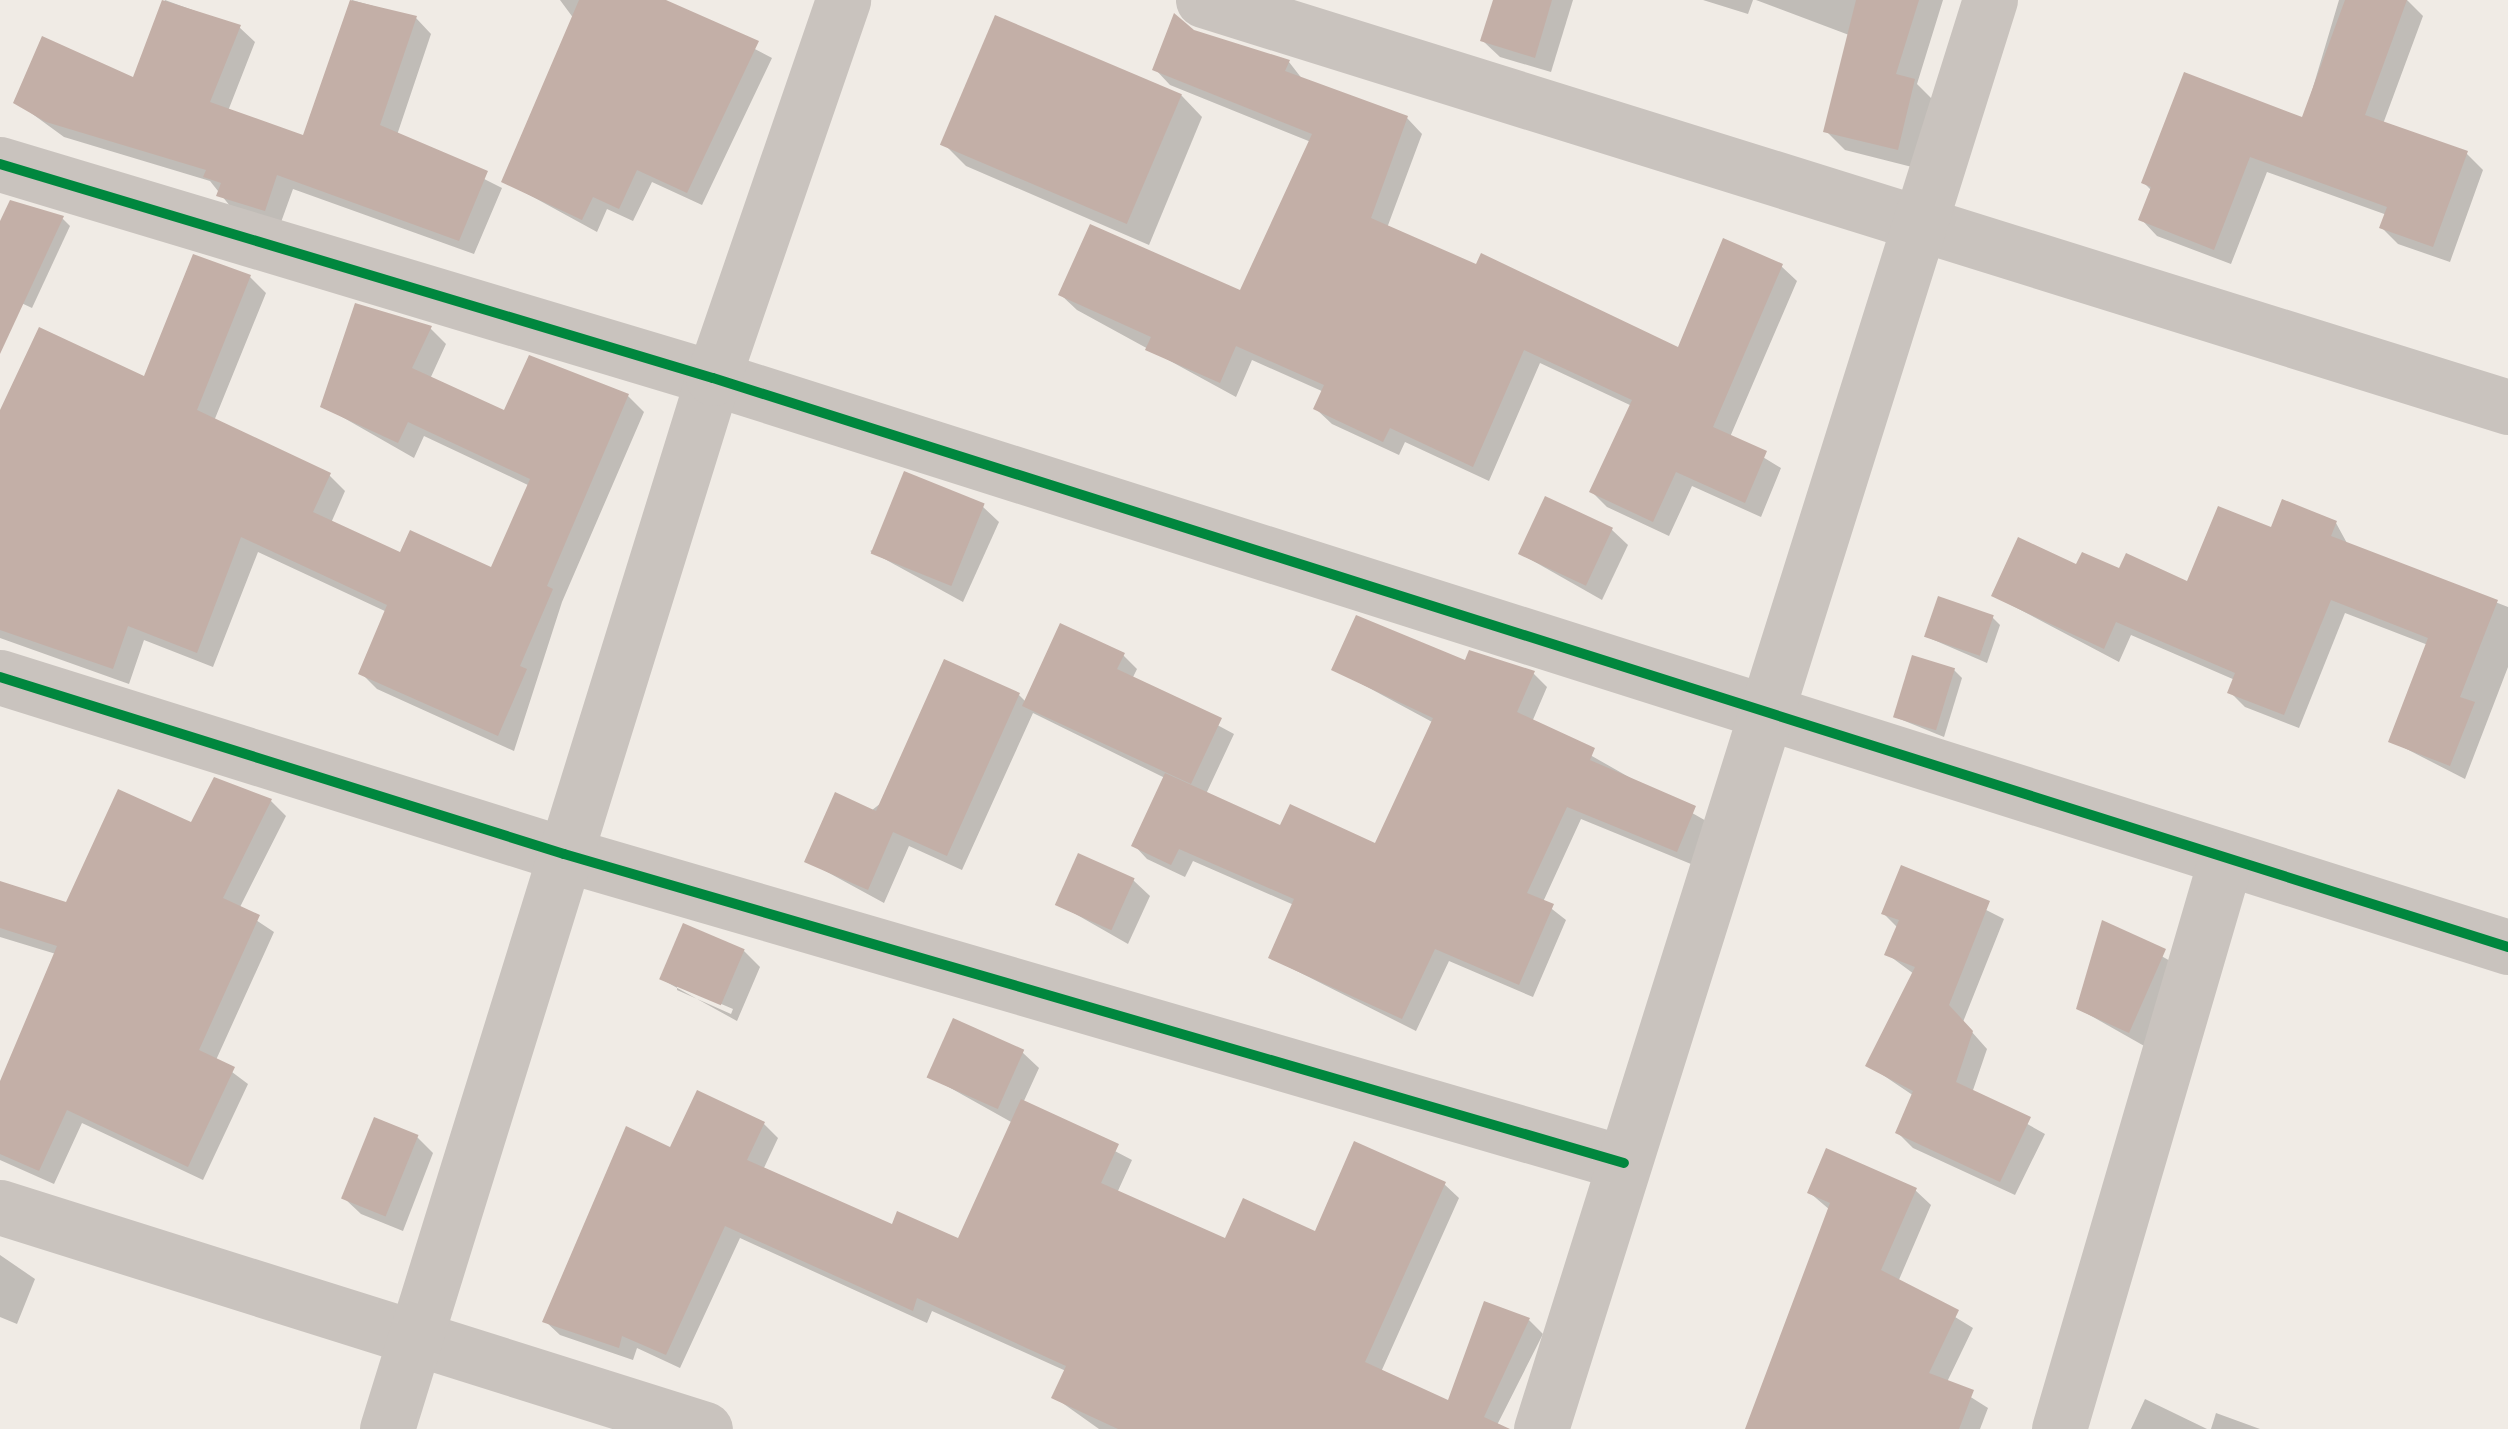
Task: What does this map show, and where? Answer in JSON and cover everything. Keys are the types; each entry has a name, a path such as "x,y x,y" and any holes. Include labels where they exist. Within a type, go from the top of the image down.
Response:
{"street":[{"path":"387,1429 713,378 843,0"},
{"path":"1203,0 2508,407"},
{"path":"1541,1429 1990,0"},
{"path":"0,164 713,378 2508,946"},
{"path":"0,677 564,854 1624,1163"},
{"path":"2060,1429 2226,858"},
{"path":"0,1207 705,1429"}],"building":[{"path":"162,0 241,25 210,102 303,135 350,0 417,16 380,125 488,171 459,241 277,175 265,211 216,196 221,183 203,177 206,170 46,122 13,103 42,36 133,77"},
{"path":"579,0 666,0 759,41 687,193 637,170 619,209 593,197 582,220 501,182"},
{"path":"1493,0 1552,0 1535,58 1480,41"},
{"path":"1856,0 1919,0 1896,74 1915,79 1898,150 1823,132"},
{"path":"2345,0 2407,0 2365,115 2468,151 2433,247 2379,228 2387,207 2250,157 2214,250 2138,220 2151,187 2141,183 2184,72 2302,117"},
{"path":"1174,13 1194,30 1290,60 1285,71 1408,116 1371,218 1476,264 1481,253 1678,347 1723,238 1783,264 1713,427 1767,451 1745,503 1676,472 1653,522 1589,492 1632,400 1524,350 1473,467 1390,428 1383,442 1313,409 1324,385 1236,346 1220,383 1145,350 1151,337 1058,295 1090,224 1240,290 1312,134 1152,70"},
{"path":"995,15 1182,94 1127,224 940,145"},
{"path":"10,200 64,216 0,354 0,221"},
{"path":"193,254 251,275 197,410 331,473 313,512 400,552 410,530 491,567 530,479 408,422 398,443 320,407 355,303 432,326 412,368 504,410 529,355 629,394 547,586 553,589 520,666 527,669 498,736 358,674 387,605 241,537 197,653 128,626 113,669 0,630 0,410 39,327 144,376"},
{"path":"904,471 985,504 951,586 871,554"},
{"path":"1545,496 1613,528 1586,586 1518,554"},
{"path":"2282,499 2337,521 2331,536 2498,600 2460,697 2475,702 2450,766 2388,742 2428,638 2331,600 2284,715 2227,693 2235,673 2116,622 2104,649 1991,596 2018,537 2076,564 2082,552 2119,568 2126,553 2187,581 2218,506 2271,527"},
{"path":"1938,596 1994,615 1980,656 1924,637"},
{"path":"1356,615 1465,660 1469,650 1535,671 1517,712 1595,748 1590,760 1696,806 1677,852 1567,807 1527,893 1554,904 1519,985 1435,949 1402,1019 1268,958 1294,899 1179,849 1171,865 1131,846 1165,773 1280,825 1290,804 1375,843 1433,718 1331,670"},
{"path":"1060,623 1125,653 1117,669 1222,718 1191,784 1022,706"},
{"path":"1912,655 1955,668 1936,730 1893,717"},
{"path":"944,659 1020,693 947,856 893,832 868,890 804,862 835,792 876,811"},
{"path":"214,777 272,799 223,898 260,915 199,1050 235,1067 188,1167 67,1110 39,1171 0,1154 0,1081 57,946 0,928 0,881 66,902 118,789 191,822"},
{"path":"1078,853 1135,878 1111,930 1055,905"},
{"path":"1901,865 1990,901 1949,1005 1973,1031 1956,1082 2031,1117 2000,1182 1895,1133 1913,1091 1865,1066 1915,967 1884,955 1899,920 1881,914"},
{"path":"2102,920 2166,949 2129,1033 2076,1009"},
{"path":"683,923 745,949 721,1005 659,979"},
{"path":"953,1018 1024,1050 998,1109 927,1077"},
{"path":"697,1090 765,1122 747,1160 892,1224 897,1211 958,1238 1021,1099 1119,1144 1101,1183 1225,1238 1243,1198 1315,1231 1354,1141 1446,1182 1365,1362 1448,1400 1484,1301 1530,1318 1484,1417 1510,1429 1118,1429 1051,1398 1066,1366 917,1298 913,1311 725,1226 666,1355 622,1336 619,1348 542,1322 626,1126 670,1147"},
{"path":"374,1117 419,1135 386,1217 341,1199"},
{"path":"1826,1148 1917,1188 1881,1270 1959,1310 1929,1373 1974,1390 1959,1429 1745,1429 1830,1203 1807,1193"}],"cycle path":[{"path":"0,164 713,378 2508,947"},
{"path":"0,677 564,854 1624,1163"}]}
